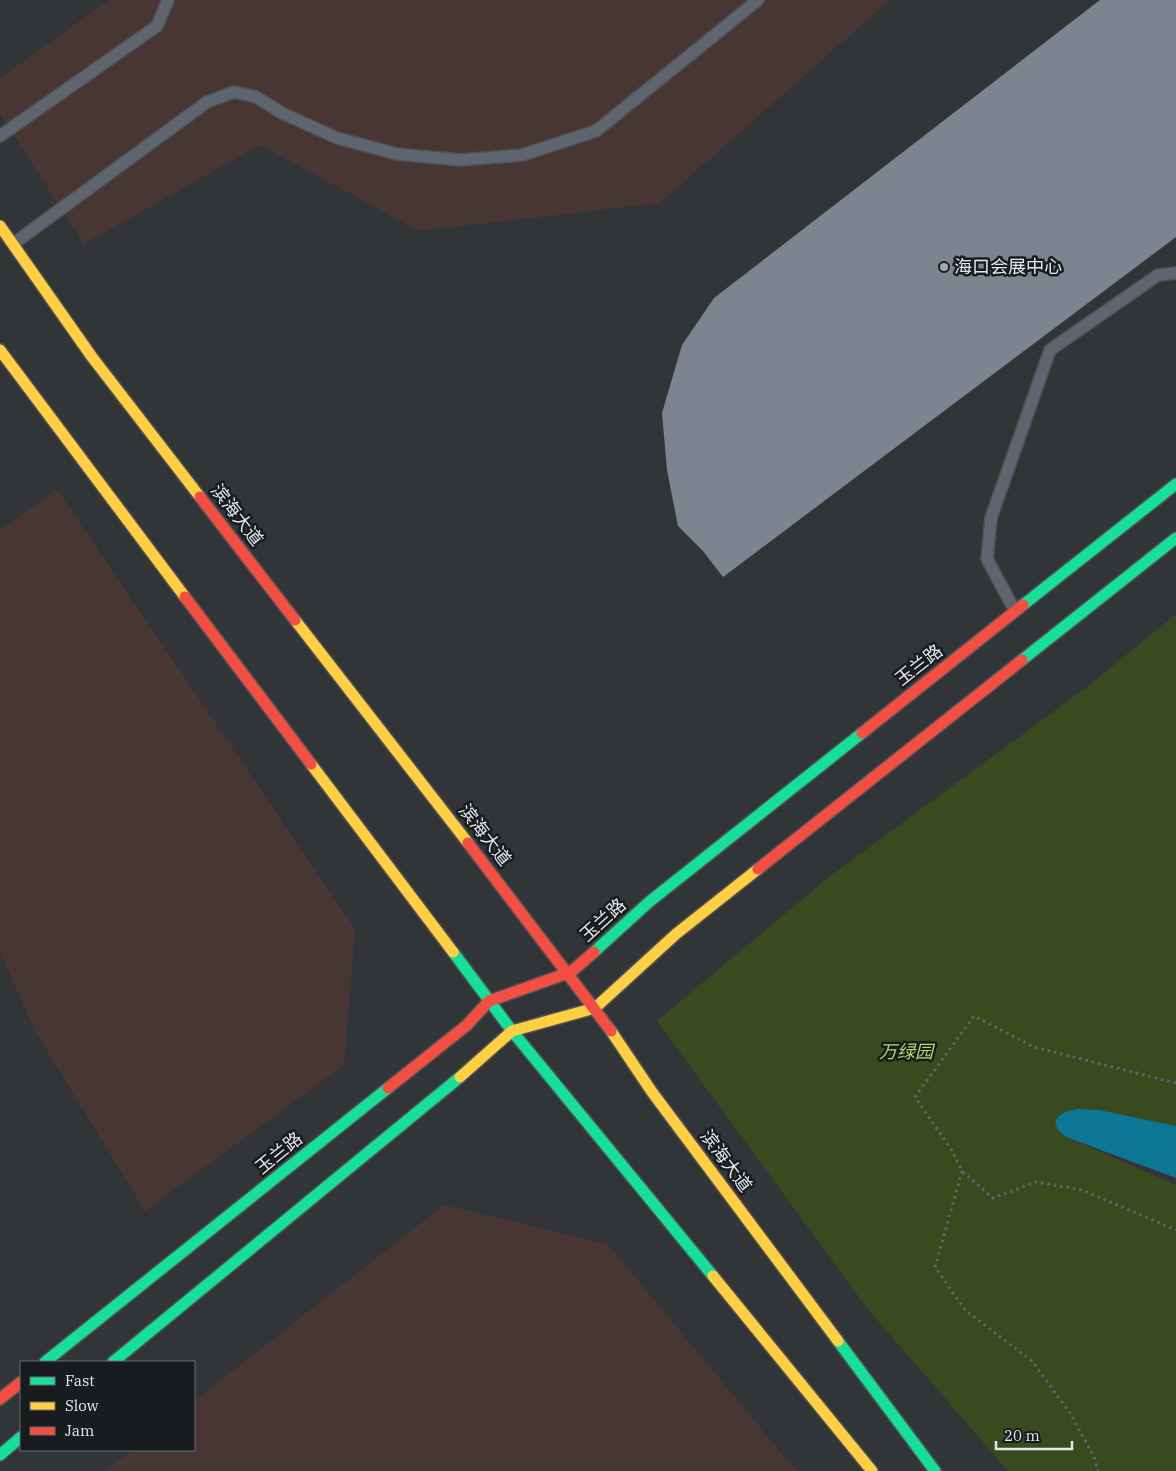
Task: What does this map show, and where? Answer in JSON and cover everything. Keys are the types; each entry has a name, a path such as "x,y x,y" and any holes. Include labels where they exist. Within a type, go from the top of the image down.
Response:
{"main road":[{"name":"滨海大道","path":"0,226 92,357 595,1008 652,1092 936,1471"},
{"path":"0,350 512,1031 872,1471"},
{"name":"玉兰路","path":"47,1361 467,1025 489,1001 568,974 648,902 1176,484"},
{"path":"114,1361 485,1057 512,1031 595,1008 676,934 1176,538"},
{"path":"0,1399 20,1383"},
{"path":"0,1455 20,1438"}],"lane":[{"path":"0,136 157,26 168,0"},
{"path":"13,244 206,102 234,92 256,97 309,126 337,138 382,151 428,158 460,160 522,155 596,131 758,0"},
{"path":"1016,611 987,559 991,518 1050,350 1158,275 1176,273"}],"path":[{"path":"1176,1083 1034,1047 974,1016 915,1097 951,1149 962,1171 993,1198 1036,1182 1082,1190 1176,1230"},
{"path":"962,1171 935,1267 965,1310 1032,1361 1070,1413 1094,1457 1098,1471"}],"shaded area":[{"path":"109,0 890,0 660,203 419,231 260,145 84,244 0,114 0,78"},
{"path":"57,489 355,929 344,1065 145,1211 35,1031 0,951 0,530"},
{"path":"444,1205 608,1244 796,1471 105,1471 131,1451 195,1451 195,1400"}],"green space":[{"name":"万绿园","path":"1176,614 1176,1129 1067,1137 1176,1185 1176,1471 1008,1471 867,1308 657,1021 829,877 1087,687"}],"water":[{"path":"1078,1109 1099,1110 1176,1126 1176,1178 1066,1137 1058,1130 1055,1123 1061,1114"}],"building":[{"name":"海口会展中心","path":"1100,0 1176,0 1176,237 723,577 703,551 678,526 667,470 662,413 682,345 714,298"}],"traffic: fast":[{"path":"1023,605 1176,484"},
{"path":"1022,660 1176,538"},
{"path":"594,952 649,902 862,733"},
{"path":"453,952 512,1031 713,1276"},
{"path":"114,1361 460,1077"},
{"path":"46,1361 388,1088"},
{"path":"838,1341 935,1471"},
{"path":"0,1455 20,1438"}],"traffic: slow":[{"path":"0,226 92,357 200,497"},
{"path":"0,350 185,597"},
{"path":"295,620 468,843"},
{"path":"311,764 453,952"},
{"path":"460,1077 512,1031 595,1008 676,934 758,869"},
{"path":"611,1031 652,1092 838,1341"},
{"path":"713,1276 872,1471"}],"traffic: jam":[{"path":"200,497 295,620"},
{"path":"185,597 311,764"},
{"path":"862,733 1023,605"},
{"path":"758,869 1022,660"},
{"path":"468,843 611,1031"},
{"path":"388,1088 467,1025 489,1001 571,972 594,952"},
{"path":"0,1399 20,1383"}],"place":[{"name":"海口会展中心","path":"944,267"}]}
